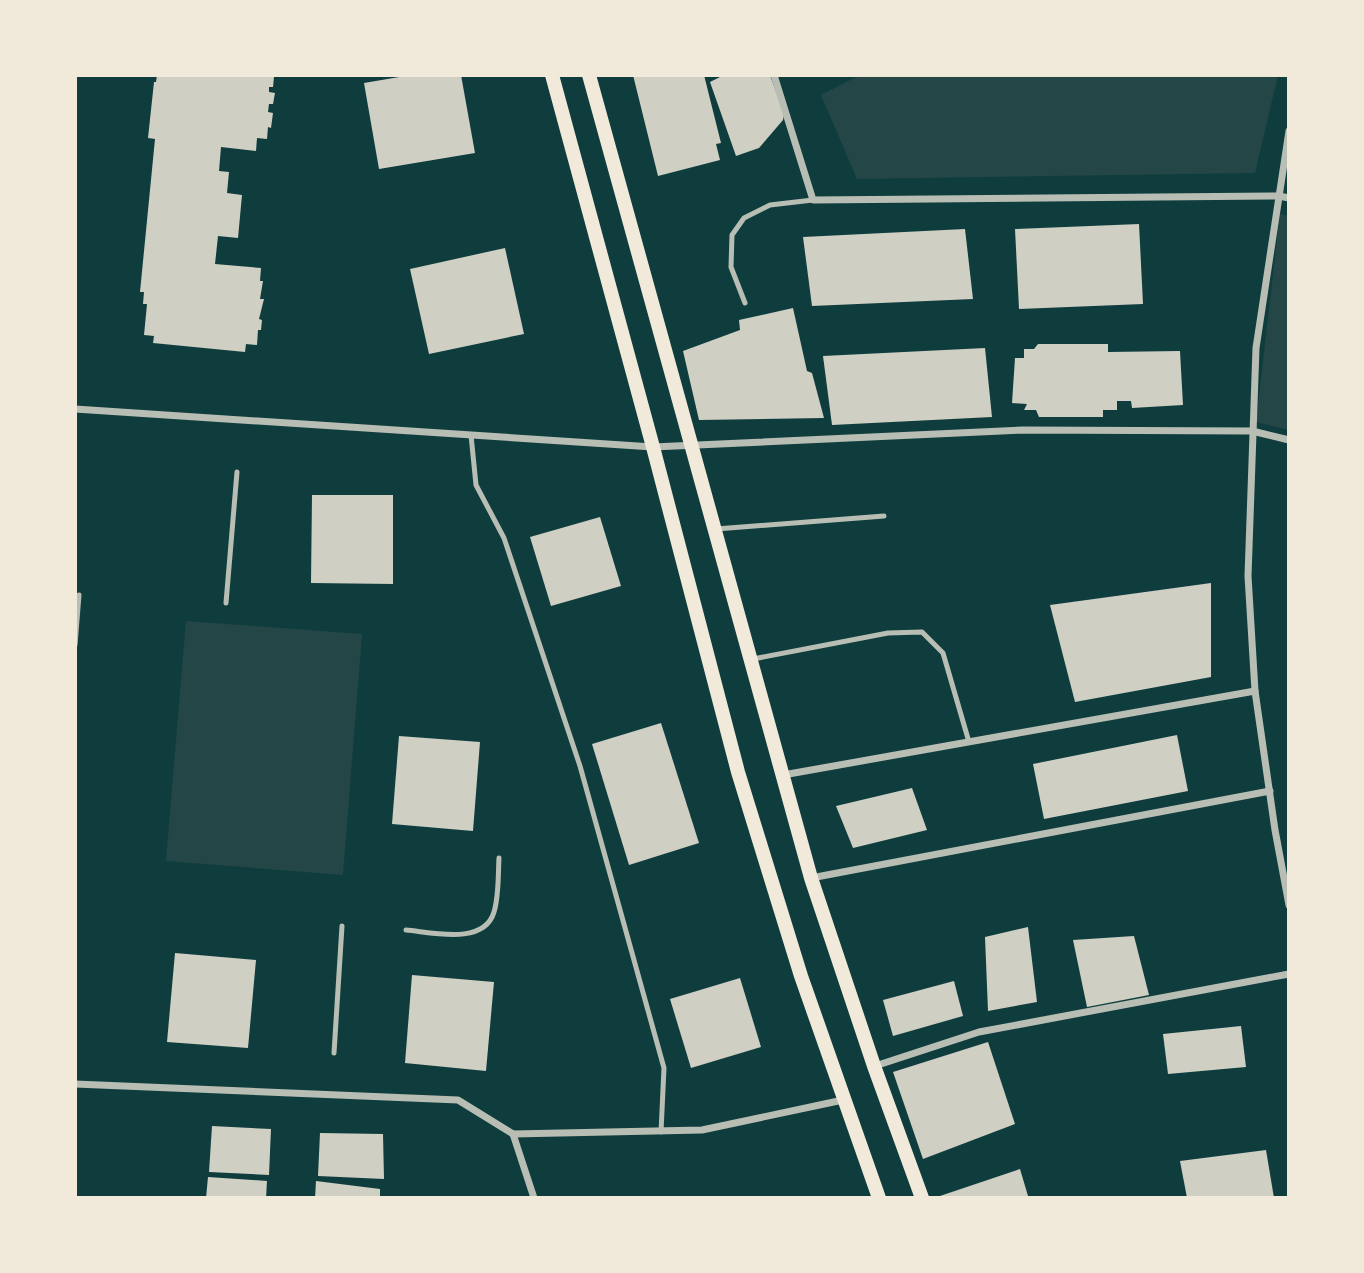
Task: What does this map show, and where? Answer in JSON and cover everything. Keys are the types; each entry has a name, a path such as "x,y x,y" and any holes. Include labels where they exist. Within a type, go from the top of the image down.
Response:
{"main road":[{"path":"552,75 738,772 801,976 878,1198"},
{"path":"589,75 811,878 922,1198"}],"street":[{"path":"774,75 813,200 1289,198"},
{"path":"1289,131 1256,348 1248,576 1255,691 1289,905"},
{"path":"75,409 653,447 1023,430 1252,431 1289,440"},
{"path":"783,775 1255,691"},
{"path":"811,878 1269,791"},
{"path":"874,1066 979,1032 1289,974"},
{"path":"75,1084 458,1100 513,1134 702,1130 844,1100"},
{"path":"513,1134 534,1198"}],"lane":[{"path":"745,303 731,267 732,235 744,218 770,205 813,200"},
{"path":"471,435 476,485 504,538 580,766 664,1068 661,1132"},
{"path":"226,603 237,472"},
{"path":"715,529 884,516"},
{"path":"75,645 79,596"},
{"path":"751,659 888,633 922,632 943,653 969,742"},
{"path":"406,930 463,935 482,929 494,914 499,858"},
{"path":"334,1053 342,926"}],"shaded area":[{"path":"860,75 1278,75 1255,173 857,179 821,95"},
{"path":"1280,214 1289,216 1289,430 1256,422"},
{"path":"186,621 362,634 343,875 166,861"}],"building":[{"path":"157,75 274,77 273,87 269,87 269,92 275,93 273,104 269,104 268,112 273,113 267,139 257,138 256,151 221,147 219,171 229,172 227,193 242,195 238,238 218,236 215,264 261,268 260,281 263,281 260,299 264,299 259,319 262,320 261,330 258,330 257,345 246,344 245,352 153,343 154,336 144,335 147,304 143,304 144,292 140,292 155,139 148,138"},
{"path":"411,75 461,75 475,153 379,169 364,83"},
{"path":"633,75 704,75 721,143 716,144 720,160 658,176"},
{"path":"724,75 770,75 784,114 783,120 759,148 736,156 710,82"},
{"path":"1139,224 1143,304 1019,309 1015,229"},
{"path":"965,229 973,299 812,306 803,237"},
{"path":"505,248 524,334 429,354 410,269"},
{"path":"793,308 807,371 812,373 824,418 699,420 683,351 740,330 739,320"},
{"path":"1038,344 1108,344 1108,352 1180,351 1183,405 1132,408 1131,401 1117,401 1117,410 1103,410 1103,417 1039,417 1036,410 1024,410 1027,404 1012,403 1015,358 1024,358 1024,349 1034,349"},
{"path":"985,348 992,417 832,425 823,356"},
{"path":"312,495 393,495 393,584 311,583"},
{"path":"600,517 621,586 551,606 530,537"},
{"path":"1211,583 1211,677 1075,702 1050,605"},
{"path":"661,723 699,843 629,865 592,744"},
{"path":"1177,735 1188,791 1044,819 1033,764"},
{"path":"399,736 480,742 473,831 392,824"},
{"path":"912,788 927,830 853,848 836,806"},
{"path":"1028,927 1037,1002 988,1011 985,937"},
{"path":"1134,936 1149,995 1087,1007 1073,940"},
{"path":"175,953 256,960 248,1048 167,1042"},
{"path":"412,975 494,982 486,1071 405,1063"},
{"path":"740,978 761,1047 691,1068 670,999"},
{"path":"954,981 963,1016 893,1036 883,1000"},
{"path":"1241,1026 1246,1067 1168,1074 1163,1034"},
{"path":"988,1042 1015,1124 923,1159 893,1072"},
{"path":"212,1126 271,1129 269,1175 209,1172"},
{"path":"320,1133 383,1134 384,1179 318,1176"},
{"path":"1266,1150 1274,1198 1187,1198 1180,1161"},
{"path":"1020,1169 1028,1196 1024,1198 934,1198"},
{"path":"208,1177 267,1181 266,1198 206,1198"},
{"path":"316,1181 380,1189 380,1198 315,1198"}]}
